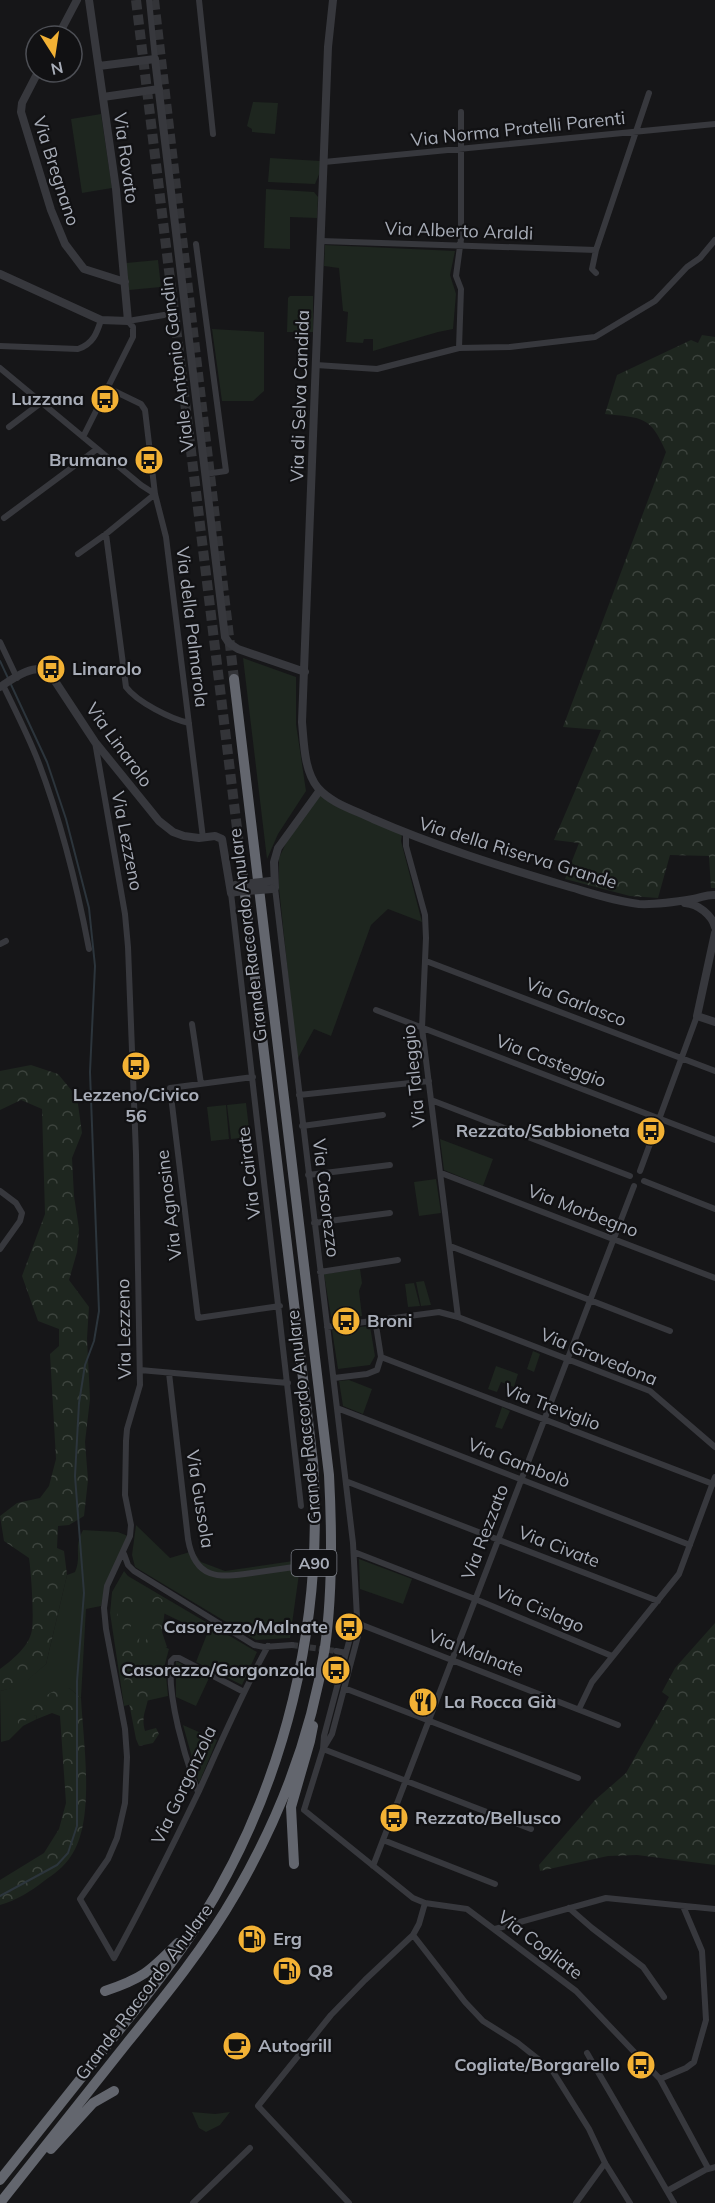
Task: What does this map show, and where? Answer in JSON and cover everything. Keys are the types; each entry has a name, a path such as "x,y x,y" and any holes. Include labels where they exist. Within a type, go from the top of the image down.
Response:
{"highway":[{"name":"Grande Raccordo Anulare","path":"0,2203 174,1984 236,1894 282,1802 313,1705 325,1646 332,1548 329,1475 234,679"},
{"name":"Grande Raccordo Anulare","path":"0,2180 139,2006 199,1922 243,1841 268,1783 302,1664 314,1567 313,1462 241,861"},
{"path":"294,1863 291,1807 312,1735 313,1705"},
{"path":"105,1992 128,1984 150,1971 199,1922"},
{"path":"34,2161 54,2146 93,2103 114,2091"}],"street":[{"path":"64,24 77,0"},
{"name":"Via Rovato","path":"89,0 116,189 128,321"},
{"name":"Viale Antonio Gandin","path":"148,0 226,639 238,649 305,672"},
{"path":"199,0 213,134"},
{"name":"Via di Selva Candida","path":"321,790 311,776 305,755 302,722 329,30 333,0"},
{"path":"99,66 155,59"},
{"name":"Via Bregnano","path":"32,84 22,103 21,115 51,210 62,237 84,269 125,282"},
{"path":"102,97 159,89"},
{"path":"596,273 592,269 596,250 649,93"},
{"path":"459,348 461,289 456,276 460,246 461,112"},
{"name":"Via Norma Pratelli Parenti","path":"324,162 715,124"},
{"path":"316,365 377,369 459,348 510,347 595,337 655,301 687,267 700,258 715,240"},
{"name":"Via Alberto Araldi","path":"321,241 596,250"},
{"path":"196,244 226,471 205,474"},
{"path":"0,274 101,320 128,321 164,315"},
{"path":"0,346 78,349 85,347 93,340 101,320"},
{"path":"83,437 133,337 133,327 128,321"},
{"path":"0,368 155,495 78,554"},
{"name":"Via della Palmarola","path":"108,388 141,404 145,409 155,495 166,537 203,838"},
{"path":"9,428 42,402"},
{"path":"4,518 97,449"},
{"path":"106,534 126,687 132,694 169,717 189,723"},
{"path":"0,642 17,678"},
{"name":"Via Linarolo","path":"1,684 35,668 47,670 95,742 162,824 179,834 221,838"},
{"path":"1,684 41,770 79,900 89,949"},
{"name":"Via Lezzeno","path":"95,742 125,914 128,947 136,1154 140,1370 139,1392 127,1429 126,1441 125,1502 131,1528 124,1554 107,1586 105,1608 106,1629 127,1744 124,1803 119,1832 108,1859 80,1899 114,1958"},
{"name":"Via della Riserva Grande","path":"321,790 339,804 406,833 492,863 618,900 642,904 672,902 708,894 715,895"},
{"name":"Via Casorezzo","path":"321,790 278,848 274,859 273,884 348,1482 354,1552 358,1636 331,1737 323,1749"},
{"name":"Via Taleggio","path":"406,833 405,842 425,915 426,961 422,1028 459,1317"},
{"name":"Via Cairate","path":"221,838 224,842 233,889 301,1506"},
{"path":"233,889 273,884"},
{"path":"672,902 693,904 711,917 715,927"},
{"path":"640,1171 697,1016 715,933"},
{"name":"Via Garlasco","path":"426,961 715,1071"},
{"name":"Via Casteggio","path":"376,1010 715,1140"},
{"path":"697,1016 715,1022"},
{"path":"192,1024 201,1084"},
{"name":"Via Agnosine","path":"253,1077 170,1088 198,1318 280,1306"},
{"path":"299,1095 429,1081"},
{"path":"430,1100 630,1176"},
{"path":"302,1125 382,1115"},
{"path":"309,1175 390,1165"},
{"path":"640,1171 633,1172 630,1182 639,1186 644,1181"},
{"path":"640,1171 644,1176 644,1181"},
{"name":"Via Morbegno","path":"441,1173 715,1278"},
{"path":"644,1181 715,1209"},
{"name":"Via Rezzato","path":"373,1866 634,1185"},
{"path":"0,1191 16,1203 22,1213 20,1221 0,1249"},
{"path":"314,1223 390,1213"},
{"path":"450,1245 670,1331"},
{"path":"320,1272 398,1260"},
{"name":"Via Gravedona","path":"327,1327 439,1312 459,1317 650,1391 715,1447"},
{"path":"334,1378 375,1372 379,1367 381,1357 375,1319"},
{"name":"Via Treviglio","path":"381,1357 544,1420 714,1481"},
{"path":"140,1370 288,1383"},
{"name":"Via Gussola","path":"169,1372 188,1539 196,1562 209,1573 222,1577 294,1567"},
{"name":"Via Gambolò","path":"338,1408 690,1545"},
{"path":"579,1709 592,1682 678,1574 714,1481"},
{"name":"Via Civate","path":"348,1482 658,1601"},
{"name":"Via Cislago","path":"354,1552 612,1656"},
{"path":"124,1554 128,1565 134,1571 254,1645 292,1645"},
{"name":"Via Casorezzo","path":"304,1807 323,1749 346,1653 357,1623"},
{"name":"Via Malnate","path":"357,1623 618,1725"},
{"name":"Via Gorgonzola","path":"114,1958 198,1792 268,1646"},
{"path":"336,1651 346,1653"},
{"path":"198,1792 191,1773 172,1695 171,1665 174,1658 244,1692"},
{"path":"344,1688 578,1778"},
{"path":"323,1749 531,1829"},
{"name":"Via Cogliate","path":"304,1807 305,1811 410,1896 425,1903 464,1908 495,1929 576,1991 660,2079 712,2168 667,2191"},
{"path":"383,1840 495,1884"},
{"path":"495,1929 606,1898 715,1909"},
{"path":"349,2203 258,2106 331,2015 413,1935 425,1903"},
{"path":"660,2079 689,2067 694,2062 705,2024 702,1951 683,1906"},
{"path":"569,1908 643,1967 664,1997"},
{"path":"413,1935 465,2002 483,2021 518,2043 552,2070 587,2126 605,2163 630,2203"},
{"path":"587,2053 675,2203"},
{"path":"193,2203 250,2148"},
{"path":"576,2203 605,2163"}],"green space":[{"path":"253,102 278,103 275,134 252,132 252,129 247,126"},
{"path":"101,114 112,188 82,193 71,119"},
{"path":"270,158 320,161 320,172 315,184 268,182"},
{"path":"266,189 314,192 318,197 317,218 290,217 290,249 264,248"},
{"path":"325,245 455,251 450,275 456,294 453,329 373,351 373,339 364,339 363,343 346,342 348,312 343,311 339,268 324,266"},
{"path":"158,260 161,287 129,290 126,263"},
{"path":"290,296 313,296 313,332 287,332 288,298"},
{"path":"212,329 264,332 264,391 253,401 222,401"},
{"path":"702,335 715,337 715,888 711,888 709,856 670,855 658,898 630,896 565,879 579,843 554,840 601,730 563,727 666,452 655,431 643,421 628,416 605,414 617,375 691,340 698,343"},
{"path":"243,658 296,677 296,724 306,791 278,834 267,859"},
{"path":"319,795 336,806 402,834 401,841 422,922 388,909 371,925 331,1036 314,1029 297,1060 279,888 279,858 286,843"},
{"path":"31,1065 58,1074 77,1097 82,1133 72,1158 79,1229 77,1252 69,1280 89,1307 87,1338 90,1399 85,1442 88,1480 84,1516 69,1525 58,1526 57,1548 64,1551 67,1575 46,1664 21,1686 0,1691 0,1669 26,1644 31,1634 33,1619 29,1558 4,1541 0,1516 17,1503 40,1498 49,1486 56,1459 50,1354 59,1346 59,1329 38,1321 22,1276 45,1214 42,1109 21,1100 0,1110 0,1071"},
{"path":"246,1103 250,1137 231,1139 227,1105"},
{"path":"226,1105 229,1139 211,1141 207,1107"},
{"path":"440,1139 493,1159 483,1186 444,1170"},
{"path":"436,1179 441,1213 419,1216 414,1182"},
{"path":"360,1269 362,1283 359,1291 362,1316 337,1320 331,1317 324,1274"},
{"path":"424,1281 431,1305 421,1306 416,1282"},
{"path":"414,1283 420,1306 408,1307 405,1284"},
{"path":"370,1326 375,1356 370,1365 338,1369 332,1330"},
{"path":"533,1351 540,1354 534,1372 527,1369"},
{"path":"496,1366 518,1374 514,1387 501,1382 497,1392 488,1389"},
{"path":"349,1380 372,1389 363,1414 343,1406 339,1381"},
{"path":"502,1407 510,1411 502,1429 495,1427"},
{"path":"136,1525 170,1558 193,1551 201,1562 225,1571 293,1561 299,1574 290,1638 256,1640 135,1567 132,1555"},
{"path":"83,1530 118,1532 128,1536 106,1584 101,1606 86,1609 81,1698 69,1688 28,1717 36,1715 37,1719 23,1726 9,1740 1,1742 0,1691 21,1685 46,1664 67,1575 75,1572 77,1566 80,1536"},
{"path":"359,1559 412,1579 403,1604 360,1589"},
{"path":"124,1571 128,1576 257,1652 242,1685 196,1662 207,1634 161,1612 149,1638 169,1649 165,1664 168,1696 124,1706 110,1613 112,1592"},
{"path":"148,1590 166,1602 162,1632 167,1647 155,1651 145,1642 158,1612 145,1602 135,1605 130,1630 140,1635 139,1650 148,1693 144,1715 145,1731 156,1728 159,1734 153,1743 139,1746 119,1651 116,1619 123,1594"},
{"path":"715,1623 715,1865 637,1855 608,1856 540,1871 539,1865 595,1800 626,1773 669,1697 662,1692 675,1668"},
{"path":"176,1661 209,1678 196,1706 176,1697"},
{"path":"69,1688 81,1698 85,1757 86,1802 79,1841 68,1860 55,1873 34,1889 0,1905 0,1880 44,1853 59,1829 66,1803 60,1716 52,1713 37,1719 36,1715 18,1724 17,1712 54,1691"},
{"path":"183,1725 217,1740 199,1783"},
{"path":"192,2112 215,2114 230,2112 220,2125 206,2132 199,2128"}],"waterway":[{"path":"0,661 47,762 66,819 89,908 95,966 90,1072 99,1311 94,1341 85,1365 79,1403 75,1476 84,1593 77,1681 77,1826 68,1853 57,1865 0,1896"}],"tunnel":[{"path":"136,0 241,861"},
{"path":"154,0 234,679"},
{"path":"292,1645 336,1651"}],"place":[{"name":"Luzzana","path":"105,399"},
{"name":"Brumano","path":"149,460"},
{"name":"Linarolo","path":"51,669"},
{"name":"Lezzeno/Civico 56","path":"136,1066"},
{"name":"Rezzato/Sabbioneta","path":"651,1131"},
{"name":"Broni","path":"346,1321"},
{"name":"Casorezzo/Malnate","path":"349,1627"},
{"name":"Casorezzo/Gorgonzola","path":"336,1670"},
{"name":"La Rocca Già","path":"423,1702"},
{"name":"Rezzato/Bellusco","path":"394,1818"},
{"name":"Erg","path":"252,1939"},
{"name":"Q8","path":"287,1971"},
{"name":"Autogrill","path":"237,2046"},
{"name":"Cogliate/Borgarello","path":"641,2065"}]}
